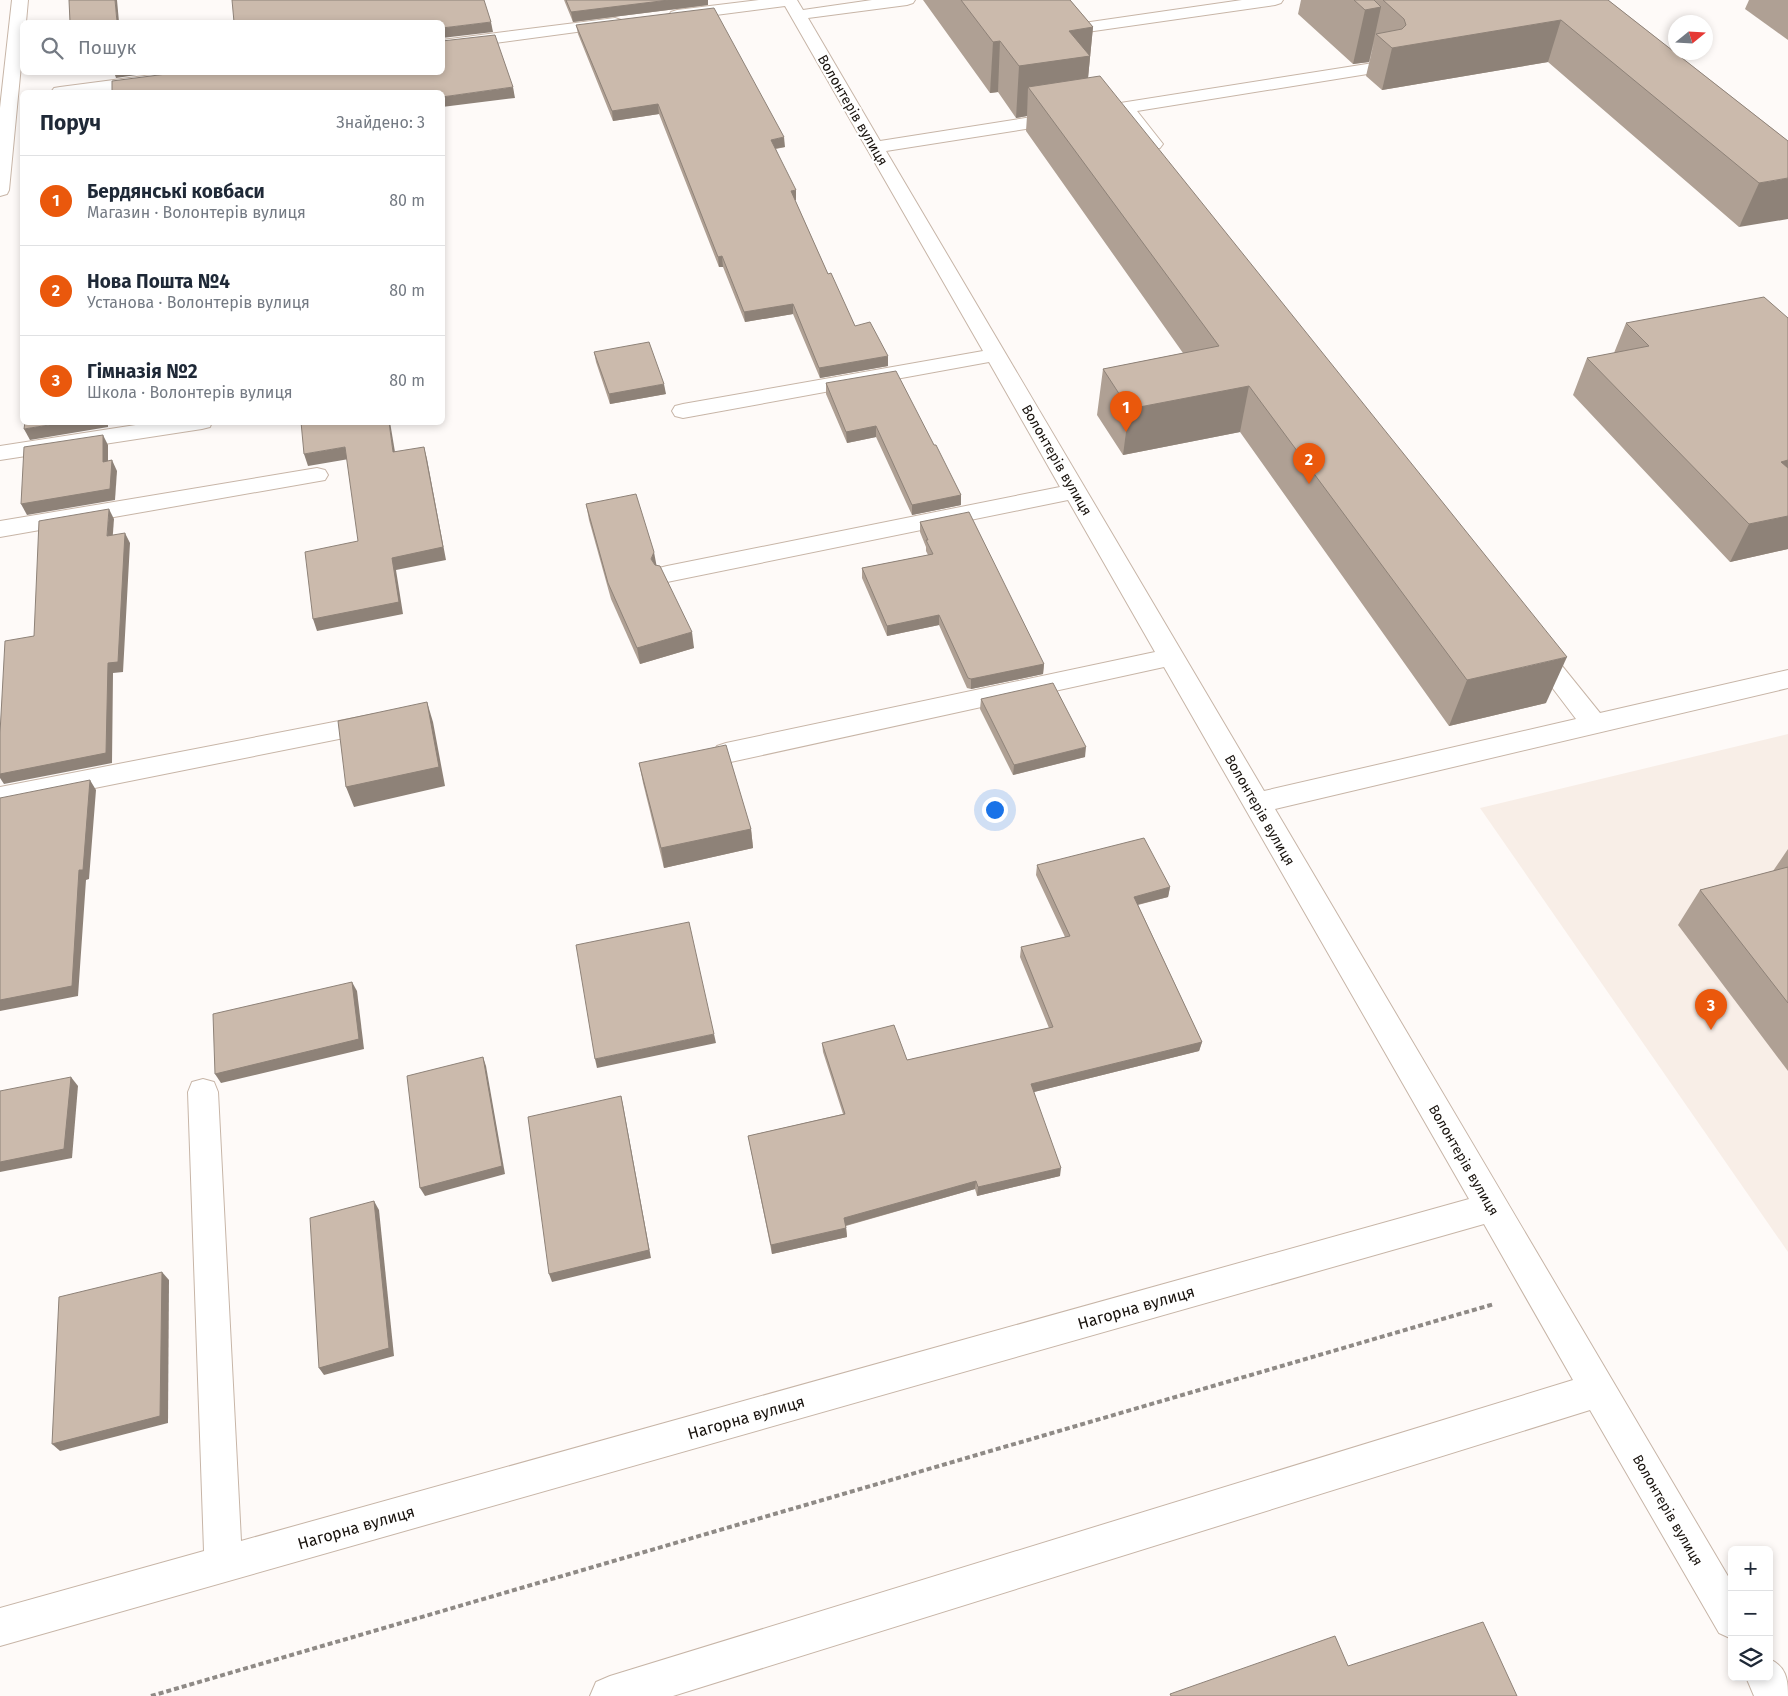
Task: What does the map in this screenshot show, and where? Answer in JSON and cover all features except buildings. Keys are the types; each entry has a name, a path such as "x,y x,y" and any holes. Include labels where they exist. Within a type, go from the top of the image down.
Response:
{"street":[{"path":"0,190 20,0"},
{"path":"661,17 792,5 907,0"},
{"path":"1011,0 1038,34 1275,0"},
{"name":"Волонтерів вулиця","path":"792,5 1728,1613"},
{"path":"445,44 631,21"},
{"path":"875,147 1386,66 1372,53"},
{"path":"76,90 196,75"},
{"path":"1125,108 1168,161"},
{"path":"684,411 996,355"},
{"path":"0,453 182,425"},
{"path":"0,529 318,475"},
{"path":"667,574 1075,491"},
{"path":"1532,628 1538,653 1594,724"},
{"path":"726,753 1171,657"},
{"path":"1256,803 1788,679"},
{"path":"0,797 399,718"},
{"path":"203,1092 223,1564"},
{"name":"Нагорна вулиця","path":"0,1627 1492,1207"},
{"path":"610,1696 1598,1390"},
{"path":"1767,1681 1776,1696"}],"path":[{"path":"151,1696 1540,1290"}],"shaded area":[{"path":"1788,734 1788,1252 1480,808"}],"place":[{"name":"Бердянські ковбаси","path":"1126,432"},
{"name":"Нова Пошта №4","path":"1309,484"},
{"name":"Гімназія №2","path":"1711,1030"}]}
